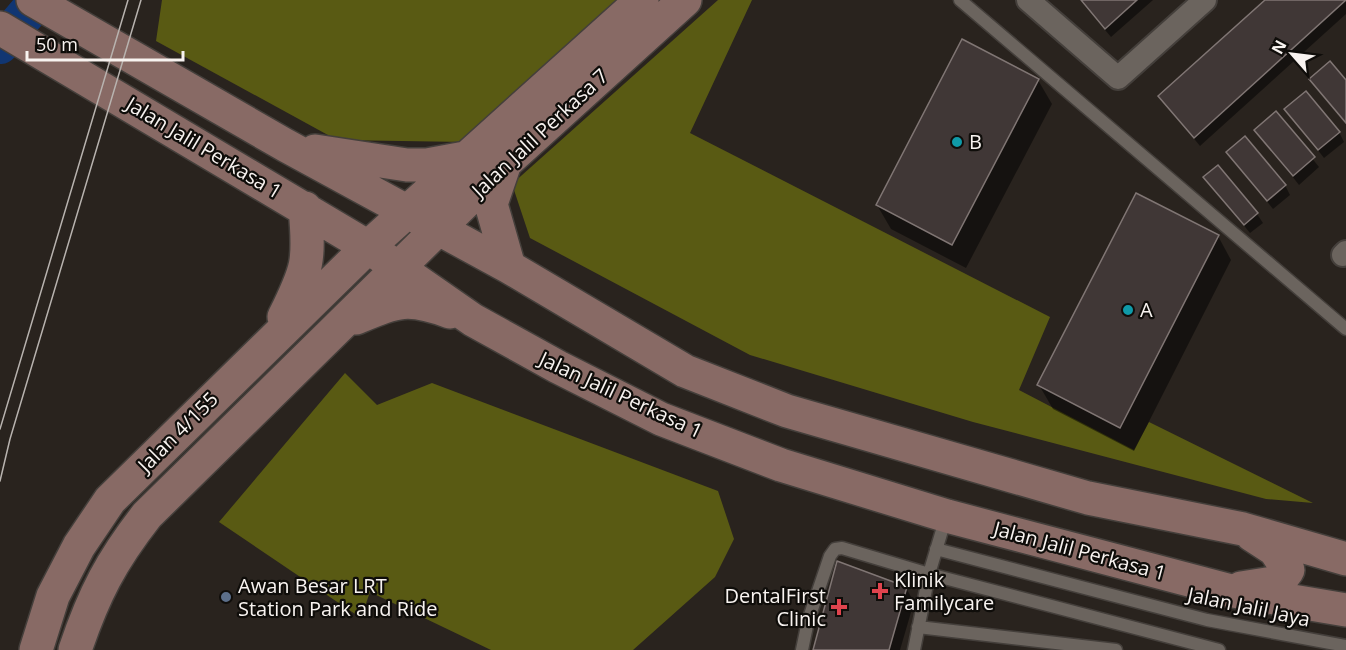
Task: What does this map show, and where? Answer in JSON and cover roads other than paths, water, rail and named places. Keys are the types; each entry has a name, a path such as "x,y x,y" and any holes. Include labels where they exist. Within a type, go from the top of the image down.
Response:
{"main road":[{"name":"Jalan Jalil Perkasa 1","path":"33,0 285,146 441,228 685,372 787,411 1088,498 1243,529 1346,559"},
{"name":"Jalan Jalil Perkasa 7","path":"368,247 642,0"},
{"name":"Jalan Jalil Perkasa 7","path":"399,269 506,162 685,0"},
{"name":"Jalan Jalil Perkasa 1","path":"0,28 305,208 368,247 473,320 558,367 661,419 781,465 947,516 1227,590 1346,610"},
{"path":"285,146 407,165 427,165 465,158"},
{"path":"506,162 491,204 509,267"},
{"path":"274,337 303,279 309,253 305,208"},
{"name":"Jalan 4/155","path":"36,650 53,596 79,546 110,500 368,247"},
{"name":"Jalan 4/155","path":"75,650 90,605 117,554 147,515 399,269"},
{"path":"346,322 395,302 422,302 473,320"},
{"path":"1227,590 1279,582 1288,570 1275,550 1243,529"}],"street":[{"path":"1028,0 1118,78 1204,0"}],"lane":[{"path":"960,0 1346,329"},
{"path":"914,650 929,574 947,516"},
{"path":"802,650 808,621 830,556 835,549 842,548 929,574 1217,650"},
{"name":"Jalan Jalil Jaya","path":"936,549 1207,620 1346,646"},
{"path":"918,627 1116,650"}],"waterway":[{"path":"0,45 38,0"}],"tram line":[{"path":"0,429 128,0"},
{"path":"0,481 10,439 141,0"}],"place":[{"name":"B","path":"957,142"},
{"name":"A","path":"1128,310"},
{"name":"Klinik Familycare","path":"880,591"},
{"name":"Awan Besar LRT Station Park and Ride","path":"226,597"},
{"name":"DentalFirst Clinic","path":"839,607"}]}
